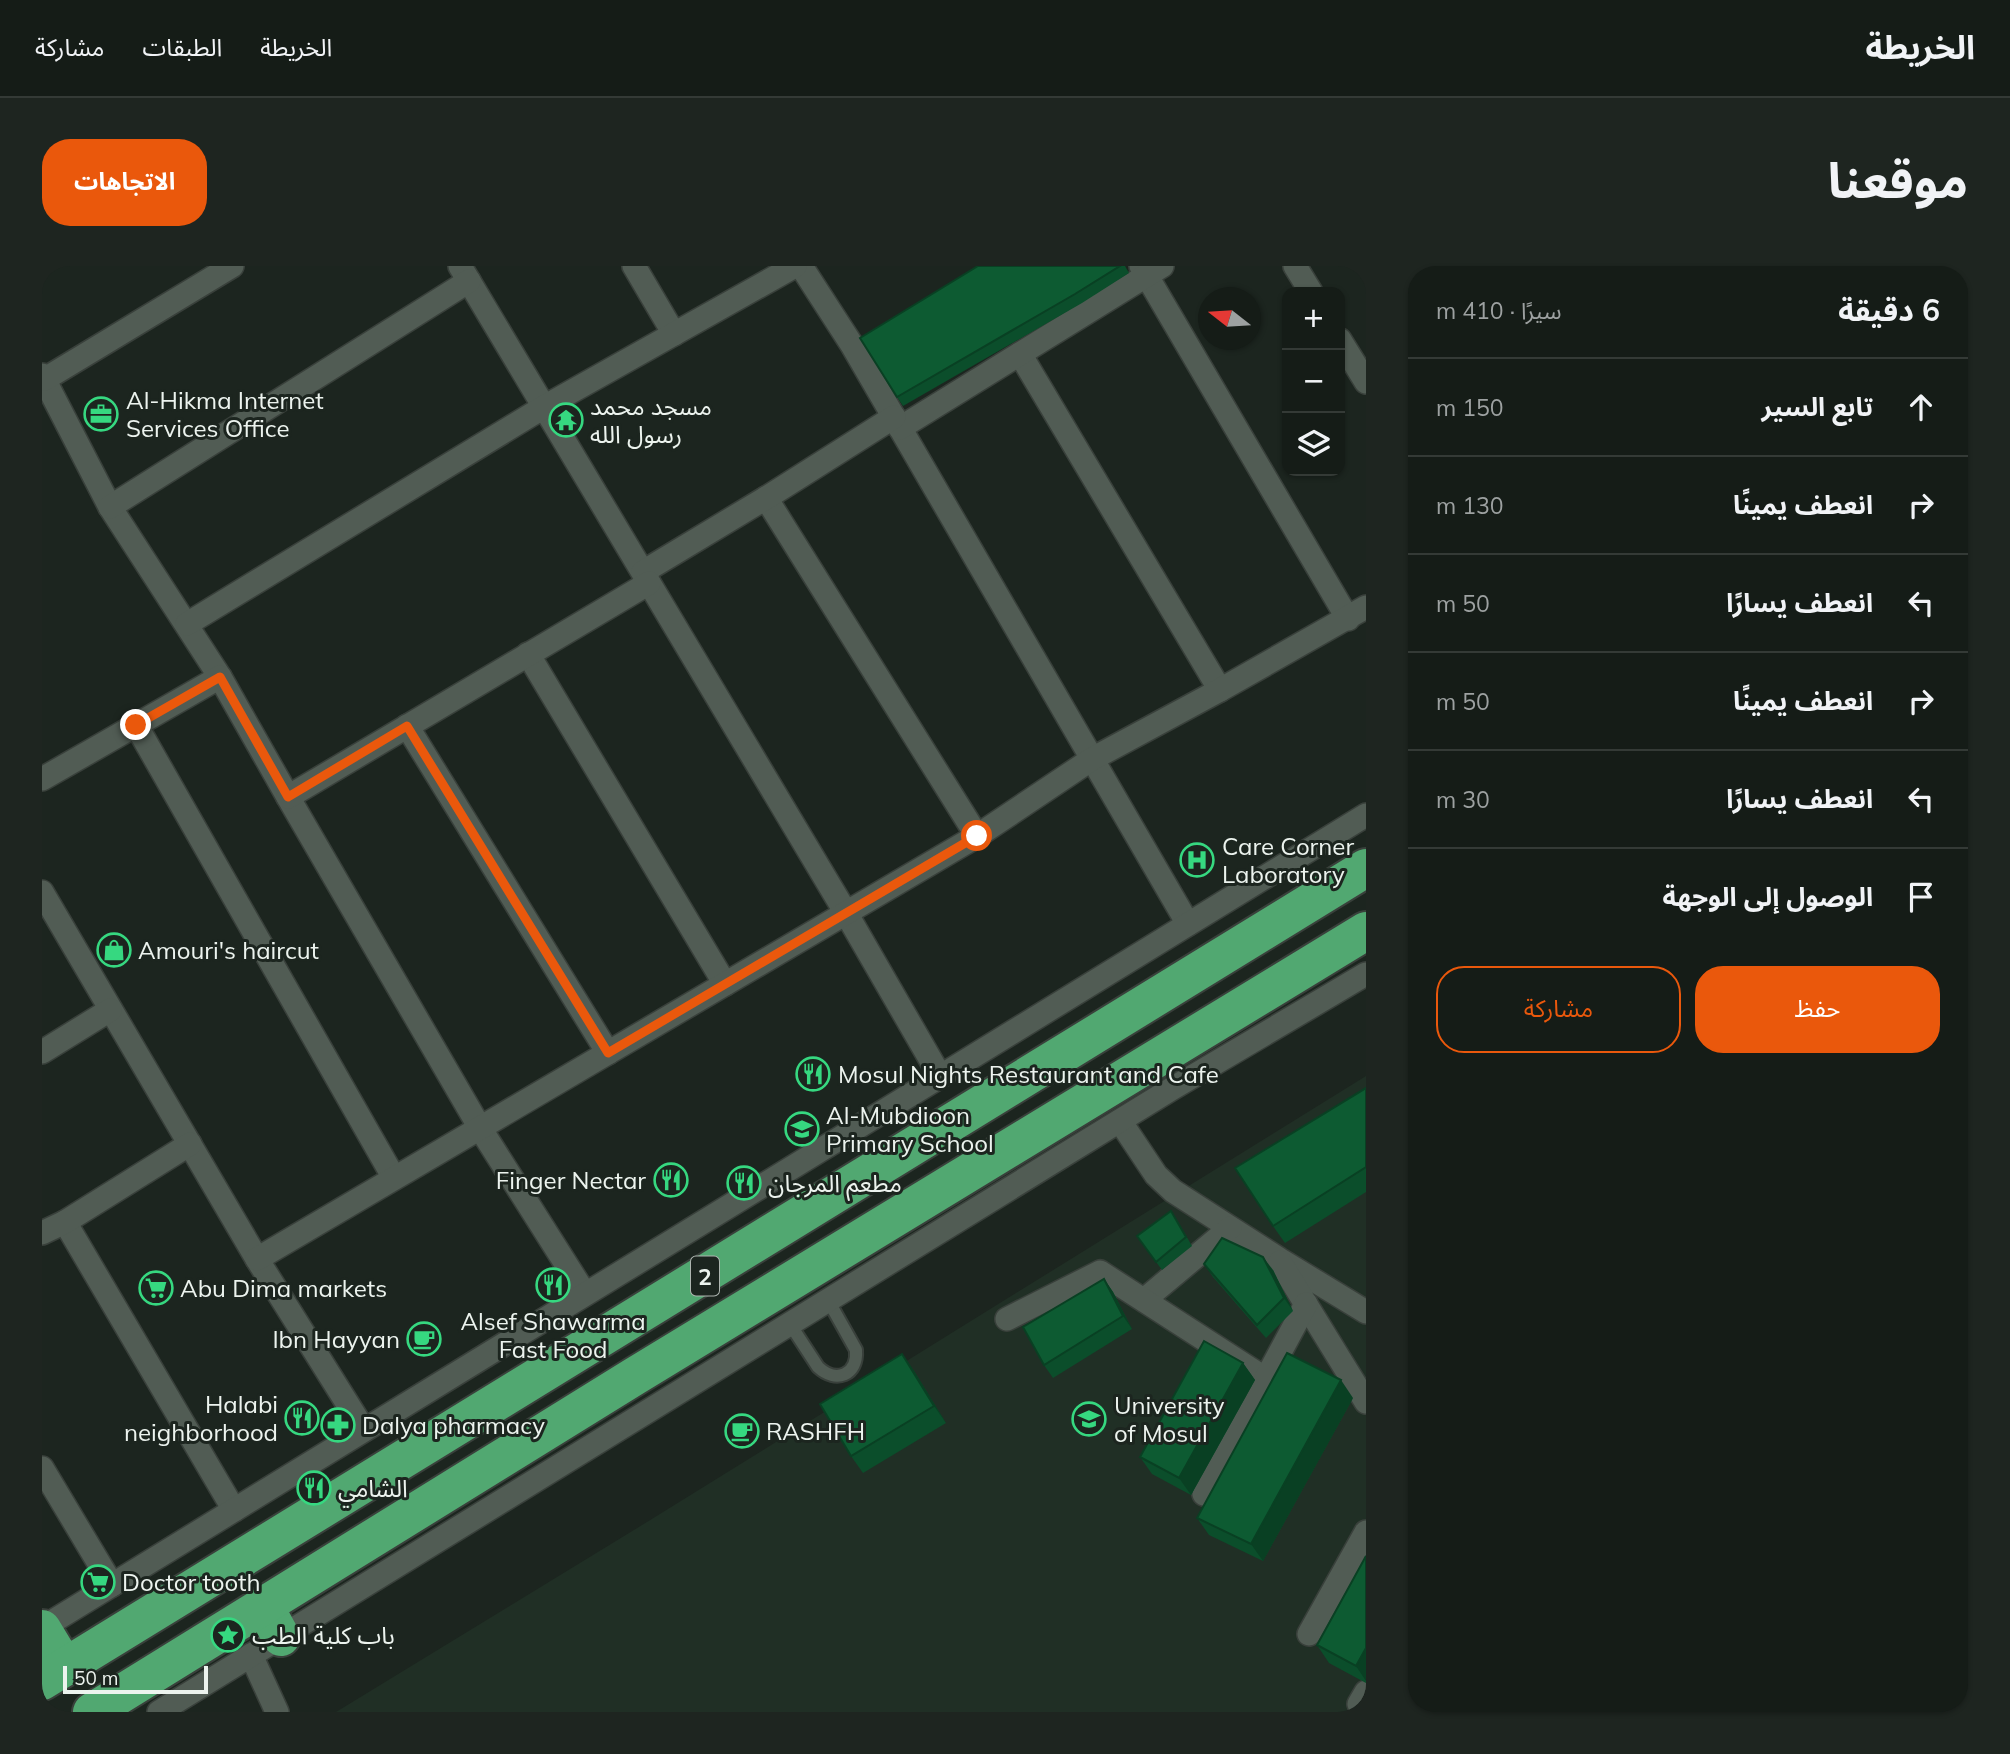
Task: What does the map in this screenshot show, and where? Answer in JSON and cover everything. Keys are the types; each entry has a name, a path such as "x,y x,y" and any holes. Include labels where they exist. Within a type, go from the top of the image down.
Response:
{"highway":[{"name":"2","path":"53,1674 1366,868"},
{"name":"2","path":"92,1712 265,1633 635,1376 1366,931"},
{"path":"610,1334 635,1376"},
{"path":"42,1628 53,1674"}],"street":[{"path":"232,266 43,377 110,507 220,677 480,1128 585,1294"},
{"path":"634,266 674,334"},
{"path":"187,624 544,407 795,266"},
{"path":"801,266 852,345 1188,924"},
{"path":"1294,266 1308,287"},
{"path":"257,1259 977,836 1092,759 1357,613 1150,269 1020,354 766,498 528,653 288,797"},
{"path":"110,507 465,274 846,913 940,1076"},
{"path":"852,345 875,330"},
{"path":"1345,348 1366,382"},
{"path":"1020,354 1220,690"},
{"path":"766,498 977,836"},
{"path":"528,653 725,984"},
{"path":"42,779 220,677"},
{"path":"136,725 394,1178"},
{"path":"407,726 608,1053"},
{"path":"42,1628 1366,815"},
{"path":"42,892 257,1259 364,1430"},
{"path":"159,1712 265,1633 790,1324 1120,1121 1366,974"},
{"path":"42,1052 110,1010"},
{"path":"1120,1121 1156,1175 1181,1198 1366,1312"},
{"path":"42,1233 65,1222 190,1144"},
{"path":"65,1222 233,1510"},
{"path":"1144,1300 1230,1228"},
{"path":"1279,1259 1366,1402"},
{"path":"1007,1319 1100,1272 1266,1379"},
{"path":"1205,1494 1306,1304"},
{"path":"42,1468 112,1585"},
{"path":"1309,1634 1366,1532"},
{"path":"265,1633 277,1712"}],"lane":[{"path":"790,1324 824,1373 840,1376 848,1372 857,1358 856,1350 828,1300"}],"shaded area":[{"name":"University of Mosul","path":"1366,1076 1366,1712 336,1712 647,1522"}],"building":[{"path":"978,266 1120,266 897,397 860,338"},
{"path":"1366,1088 1366,1167 1273,1226 1235,1168"},
{"path":"1171,1211 1186,1237 1156,1262 1137,1236"},
{"path":"1222,1238 1263,1257 1284,1298 1257,1325 1204,1264"},
{"path":"1104,1279 1123,1316 1044,1365 1023,1327"},
{"path":"1204,1341 1243,1363 1179,1478 1140,1457"},
{"path":"1287,1353 1341,1380 1251,1544 1197,1518"},
{"path":"902,1354 934,1406 851,1456 820,1404"},
{"path":"1366,1556 1366,1648 1356,1666 1317,1645"}],"place":[{"name":"Al-Hikma Internet Services Office","path":"101,414"},
{"name":"مسجد محمد رسول الله","path":"566,420"},
{"name":"Care Corner Laboratory","path":"1197,860"},
{"name":"Amouri's haircut","path":"114,950"},
{"name":"Mosul Nights Restaurant and Cafe","path":"813,1074"},
{"name":"Al-Mubdioon Primary School","path":"802,1129"},
{"name":"Finger Nectar","path":"671,1180"},
{"name":"مطعم المرجان","path":"744,1183"},
{"name":"Alsef Shawarma Fast Food","path":"553,1285"},
{"name":"Abu Dima markets","path":"156,1288"},
{"name":"Ibn Hayyan","path":"424,1339"},
{"name":"Halabi neighborhood","path":"302,1418"},
{"name":"University of Mosul","path":"1089,1419"},
{"name":"Dalya pharmacy","path":"338,1425"},
{"name":"RASHFH","path":"742,1431"},
{"name":"الشامي","path":"314,1488"},
{"name":"Doctor tooth","path":"98,1582"},
{"name":"باب كلية الطب","path":"228,1635"}],"route":[{"path":"136,725 220,677 288,797 407,726 608,1053 977,836"}]}
